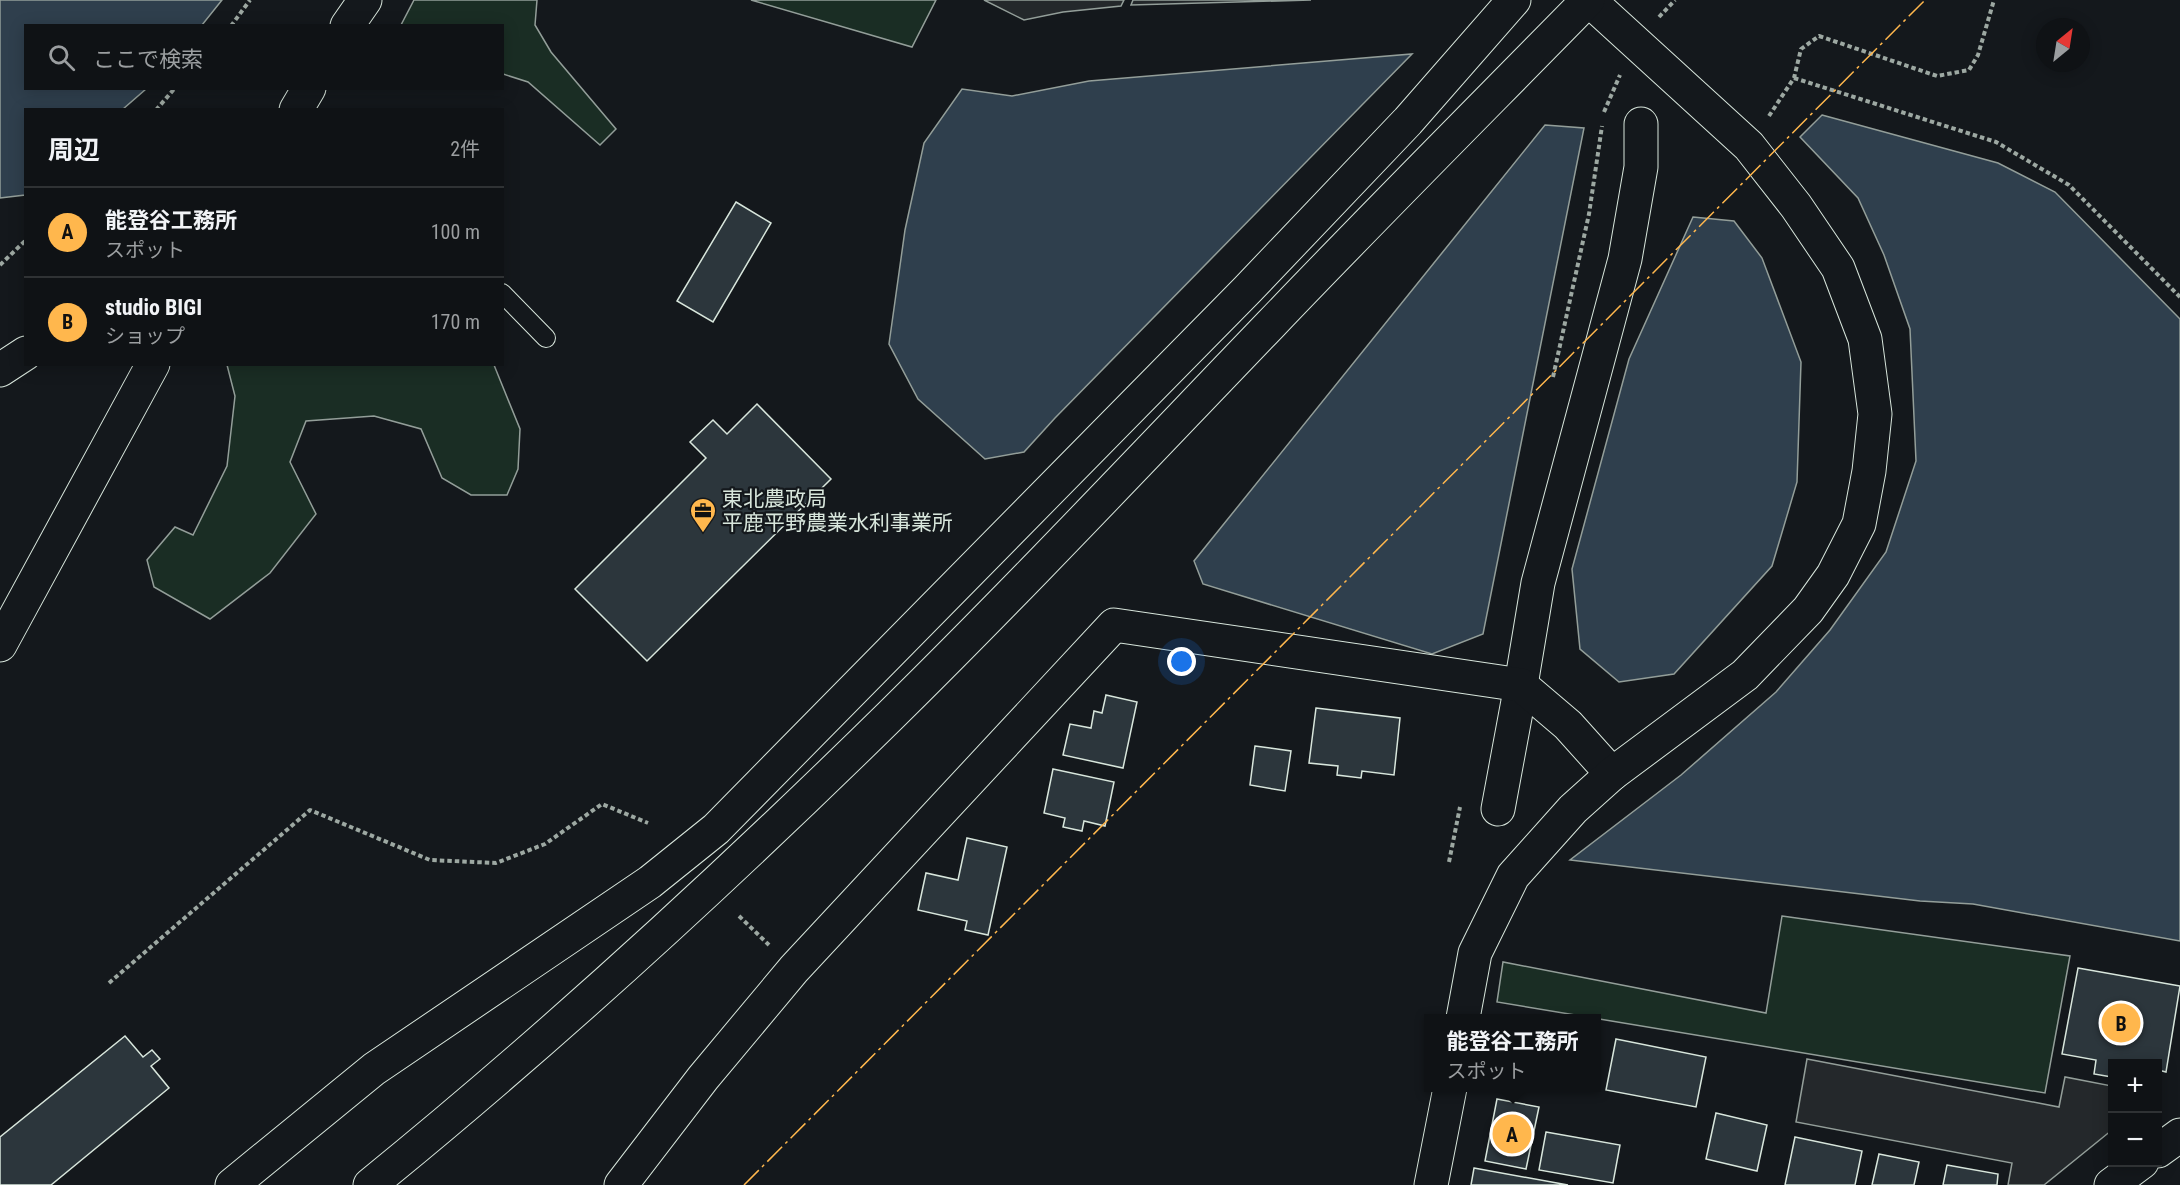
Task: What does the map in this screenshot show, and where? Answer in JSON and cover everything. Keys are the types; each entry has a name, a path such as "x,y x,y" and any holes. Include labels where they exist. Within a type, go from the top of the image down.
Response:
{"main road":[{"path":"348,24 365,0"},
{"path":"232,1185 374,1069 650,882 716,829 1255,281 1408,121 1514,0"},
{"path":"370,1185 442,1126 679,917 890,716 1088,516 1282,312 1588,0 1749,146 1796,206 1838,268 1865,339 1875,414 1869,471 1859,524 1833,575 1808,610 1745,675 1612,774 1573,809 1513,876 1475,953 1464,1014"},
{"path":"297,108 308,90"},
{"path":"1498,809 1538,583 1625,259 1641,168 1641,124"},
{"path":"0,370 24,354"},
{"path":"0,645 152,366"},
{"path":"621,1185 703,1078 794,969 1114,625 1521,685 1568,725 1612,774"},
{"path":"1431,1185 1449,1092"},
{"path":"2162,1148 2180,1135"},
{"path":"2111,1185 2135,1167"}],"lane":[{"path":"504,295 546,338"}],"path":[{"path":"232,24 250,0"},
{"path":"1749,146 1794,78 1801,49 1819,36 1937,76 1969,70 1978,55 1994,0"},
{"path":"1794,78 1996,142 2069,185 2180,297"},
{"path":"158,108 173,90"},
{"path":"0,265 24,242"},
{"path":"109,983 310,810 430,860 496,863 545,843 602,804 648,824"}],"green space":[{"path":"414,0 537,0 535,25 551,52 616,129 600,145 528,82 504,74 504,24 402,24"},
{"path":"751,0 936,0 912,47"},
{"path":"227,366 494,366 520,429 518,469 507,495 471,495 442,478 421,429 374,416 306,421 290,462 316,514 270,573 210,619 154,587 147,560 175,527 193,535 227,466 235,396"},
{"path":"1782,916 2070,956 2045,1093 1601,1019 1601,1014 1569,1014 1497,1002 1503,962 1766,1013"}],"shaded area":[{"path":"984,0 1124,0 1121,6 1063,12 1024,20"},
{"path":"1133,0 1311,0 1131,5"},
{"path":"1807,1059 2059,1107 2065,1077 2108,1085 2108,1133 2044,1185 2008,1185 2012,1163 1796,1122"}],"water":[{"path":"0,0 222,0 203,24 24,24 24,90 145,90 124,108 24,108 24,195 0,198"},
{"path":"1412,54 1024,452 985,459 918,399 889,344 905,230 924,143 962,89 1012,96 1089,81"},
{"path":"1822,115 1998,163 2055,192 2180,319 2180,941 1973,904 1920,901 1570,860 1681,775 1776,692 1830,630 1886,552 1916,461 1910,329 1884,255 1858,198 1800,137"},
{"path":"1545,125 1584,128 1483,634 1432,654 1203,584 1194,561"},
{"path":"1693,217 1734,221 1762,258 1801,362 1797,482 1772,566 1674,674 1619,682 1580,649 1572,569 1629,359"}],"building":[{"path":"736,202 771,223 713,322 677,301"},
{"name":"東北農政局 平鹿平野農業水利事業所","path":"757,404 831,479 647,661 575,589 706,458 690,442 713,420 727,434"},
{"path":"1106,695 1137,702 1123,768 1063,755 1070,724 1091,728 1094,711 1102,713"},
{"path":"1316,708 1400,718 1394,775 1362,771 1361,778 1337,775 1338,766 1309,763"},
{"path":"1255,746 1291,751 1285,791 1250,785"},
{"path":"1053,769 1114,782 1105,826 1084,821 1082,831 1063,827 1065,818 1044,813"},
{"path":"967,838 1007,847 988,935 965,930 967,921 918,910 926,873 958,880"},
{"path":"2078,968 2180,986 2166,1072 2162,1071 2162,1059 2108,1059 2108,1076 2094,1074 2096,1060 2062,1054"},
{"path":"125,1036 143,1057 152,1050 160,1059 151,1066 169,1088 51,1185 0,1185 0,1137"},
{"path":"1616,1039 1706,1057 1696,1107 1606,1090"},
{"path":"1497,1099 1539,1107 1526,1169 1485,1161"},
{"path":"1716,1113 1767,1125 1757,1171 1706,1159"},
{"path":"1546,1132 1620,1145 1613,1183 1539,1170"},
{"path":"1795,1137 1862,1151 1855,1185 1785,1185"},
{"path":"1879,1154 1919,1162 1914,1185 1872,1185"},
{"path":"1947,1165 1998,1174 1997,1185 1943,1185"},
{"path":"1474,1168 1568,1185 1471,1185"}],"power":[{"path":"744,1185 1925,0"}],"place":[{"name":"東北農政局 平鹿平野農業水利事業所","path":"703,534"},
{"name":"studio BIGI","path":"2121,1023"},
{"name":"能登谷工務所","path":"1512,1134"}]}
